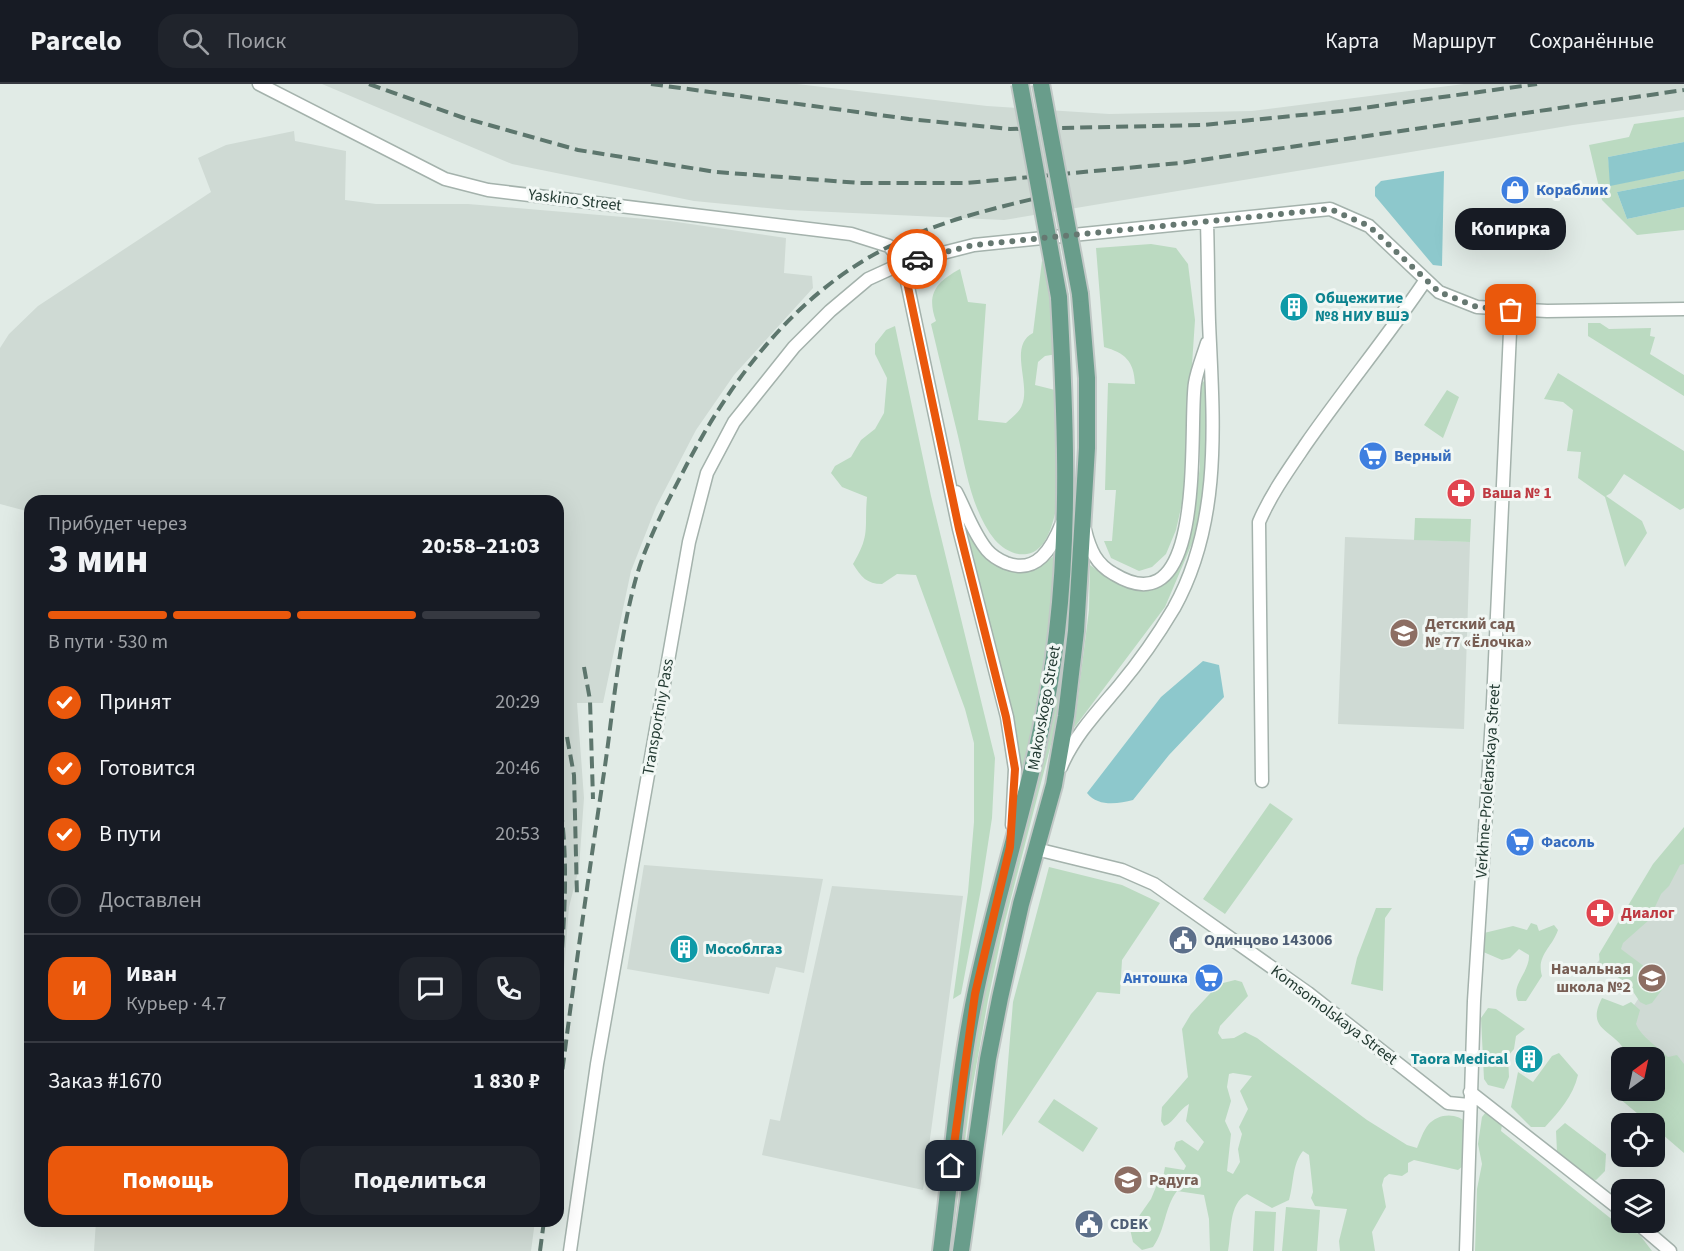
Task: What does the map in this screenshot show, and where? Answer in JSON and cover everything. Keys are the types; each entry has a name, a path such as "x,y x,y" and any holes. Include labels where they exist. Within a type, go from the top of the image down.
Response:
{"main road":[{"name":"Makovskogo Street","path":"941,1251 975,994 1010,847 1033,772 1058,630 1067,446 1059,297 1020,84"},
{"name":"Makovskogo Street","path":"961,1251 988,1059 1014,935 1054,785 1066,716 1076,631 1087,448 1087,378 1080,294 1041,84"}],"street":[{"name":"Yaskino Street","path":"259,84 446,179 488,190 851,234 889,246 903,263"},
{"name":"Transportniy Pass","path":"570,1251 597,1064 679,596 697,506 707,473 734,422 794,347 858,287 903,263 974,245 1330,209 1369,226 1439,292 1469,305 1511,310 1684,309"},
{"path":"1054,785 1074,743 1165,623 1188,579 1197,553 1209,502 1213,444 1207,222"},
{"path":"903,263 959,529 1011,742 1015,792 1010,847"},
{"path":"1262,781 1259,522 1266,506 1293,464 1348,384 1397,322 1425,280"},
{"name":"Verkhne-Proletarskaya Street","path":"1466,1251 1469,1105 1493,703 1511,310"},
{"path":"1082,521 1097,562 1118,577 1137,583 1149,582 1167,573 1173,564 1188,512 1194,460 1195,383 1210,334"},
{"path":"950,480 987,551 1011,564 1026,567 1045,555 1054,542 1064,517"},
{"name":"Komsomolskaya Street","path":"1036,849 1138,876 1308,993 1448,1103 1469,1105"},
{"path":"1470,1092 1611,1202"},
{"path":"1649,1233 1670,1251"}],"shaded area":[{"path":"322,84 797,84 987,106 1109,114 1252,111 1464,84 1684,84 1684,110 1573,125 1004,220 788,210 694,201 512,164"},
{"path":"294,131 295,141 346,151 345,200 376,204 468,204 670,221 786,238 784,273 812,276 813,288 734,375 696,430 656,507 631,571 603,703 577,703 584,798 579,868 569,907 564,970 564,495 24,495 24,510 0,504 0,348 9,334 38,306 211,192 198,158 226,145"},
{"name":"Детский сад № 77 «Ёлочка»","path":"1345,537 1470,542 1464,729 1338,724"},
{"name":"Начальная школа №2","path":"1684,851 1684,1082 1665,1067 1665,1047 1637,1047 1616,1033 1642,993 1597,963"},
{"path":"644,865 823,879 804,973 776,967 769,994 627,969"},
{"path":"832,886 963,896 923,1190 762,1155 770,1119 780,1121"},
{"path":"96,1227 534,1227 531,1251 94,1251"}],"green space":[{"path":"1684,117 1684,142 1608,157 1611,185 1684,171 1684,179 1617,192 1627,219 1684,207 1684,230 1637,235 1602,200 1589,145 1629,137 1634,124"},
{"path":"1151,244 1176,248 1188,264 1195,320 1183,499 1176,530 1166,554 1152,567 1139,571 1111,558 1104,541 1112,541 1116,490 1105,490 1108,383 1135,384 1133,369 1127,359 1118,352 1104,347 1096,248"},
{"path":"1042,261 1046,263 1054,302 1057,354 1045,356 1038,362 1035,385 1059,391 1056,510 1047,537 1039,548 1027,554 1018,554 1009,551 995,540 975,504 931,324 936,321 932,303 939,284 960,269 968,302 986,304 978,420 1006,423 1019,410 1024,396 1022,347 1033,333"},
{"path":"1588,323 1600,323 1609,329 1651,328 1650,336 1655,337 1650,354 1684,375 1684,396 1588,336"},
{"path":"895,326 931,496 995,758 992,818 981,889 961,994 953,999 968,892 974,822 974,743 965,709 916,575 897,574 882,584 877,584 868,581 859,573 853,564 865,538 867,497 842,487 831,473 835,466 851,457 861,440 875,429 884,413 887,378 875,354 875,344 886,330"},
{"path":"1558,373 1684,451 1684,508 1680,510 1624,474 1611,493 1606,496 1642,521 1647,533 1625,567 1605,497 1578,478 1581,452 1567,451 1573,410 1563,402 1544,399"},
{"path":"1206,379 1209,436 1199,527 1165,607 1074,728 1089,610 1090,565 1122,583 1148,585 1159,583 1194,507 1200,467 1199,386"},
{"path":"1447,390 1459,397 1443,438 1424,425"},
{"path":"1415,518 1471,519 1470,542 1414,540"},
{"path":"963,521 980,549 1001,567 1013,571 1027,571 1041,565 1056,554 1053,632 1019,806 1012,715"},
{"path":"1075,544 1078,546 1061,706 1003,929 988,1000 970,1101 951,1251 946,1251 964,1101 982,999 1055,706 1066,643 1072,547"},
{"path":"1270,803 1293,819 1225,914 1203,899"},
{"path":"1684,827 1684,864 1680,865 1669,886 1661,894 1649,920 1623,943 1621,949 1653,973 1664,987 1652,1003 1646,1005 1640,1002 1628,984 1600,965 1599,954 1653,864"},
{"path":"1049,867 1122,885 1160,903 1122,960 1120,994 1097,992 1002,1136 1013,1002"},
{"path":"1376,908 1392,908 1385,918 1383,991 1351,984 1357,958"},
{"path":"1531,923 1537,925 1539,931 1554,925 1558,930 1541,962 1542,976 1526,1001 1518,1001 1516,989 1527,967 1529,955 1519,949 1510,958 1502,960 1481,951 1484,933 1513,926 1527,930"},
{"path":"1235,980 1242,982 1248,996 1220,1026 1218,1033 1222,1039 1234,1038 1245,1032 1257,1038 1367,1120 1407,1145 1417,1148 1426,1127 1442,1116 1459,1117 1467,1124 1463,1166 1458,1170 1414,1160 1408,1163 1408,1172 1402,1176 1389,1174 1384,1178 1382,1185 1386,1207 1372,1232 1375,1251 1340,1251 1339,1241 1347,1209 1315,1206 1311,1198 1313,1192 1309,1155 1303,1151 1295,1168 1289,1200 1272,1208 1247,1194 1237,1204 1232,1219 1228,1251 1210,1251 1209,1219 1204,1195 1177,1191 1153,1247 1142,1250 1133,1242 1130,1229 1151,1199 1158,1182 1163,1178 1165,1167 1184,1170 1186,1166 1174,1149 1176,1142 1182,1140 1198,1151 1204,1142 1186,1121 1189,1104 1164,1126 1161,1121 1162,1107 1188,1077 1182,1029 1191,1014 1219,984","holes":["1229,1074 1252,1076 1240,1091 1248,1109 1239,1127 1242,1134 1238,1149 1240,1162 1233,1174 1227,1171 1231,1134 1225,1121 1231,1101 1227,1087"]},
{"path":"1602,998 1623,1006 1631,1002 1640,1010 1636,1024 1657,1047 1622,1047 1599,1024 1597,1009"},
{"path":"1488,1008 1496,1009 1525,1029 1516,1036 1514,1049 1508,1056 1509,1077 1504,1089 1488,1085 1484,1079 1481,1018"},
{"path":"1559,1053 1578,1075 1576,1083 1565,1103 1545,1127 1531,1127 1511,1107 1518,1072 1533,1082 1552,1056"},
{"path":"1665,1054 1668,1057 1677,1055 1684,1064 1684,1153 1665,1137 1665,1113 1637,1113 1622,1101 1665,1101"},
{"path":"1054,1099 1098,1128 1083,1152 1038,1122"},
{"path":"1486,1112 1502,1125 1501,1131 1611,1219 1611,1233 1639,1234 1652,1251 1475,1251 1477,1189 1482,1164 1478,1144 1482,1117"},
{"path":"1565,1123 1606,1154 1605,1171 1596,1180 1590,1179 1557,1152 1556,1131"},
{"path":"1286,1207 1320,1210 1317,1251 1282,1251"},
{"path":"1255,1211 1276,1212 1274,1251 1253,1251"}],"water":[{"path":"1684,142 1684,171 1610,186 1608,157"},
{"path":"1444,171 1442,266 1433,265 1375,196 1375,187 1381,181"},
{"path":"1684,179 1684,207 1627,219 1617,192"},
{"path":"1203,661 1219,665 1224,697 1169,755 1133,800 1121,803 1102,802 1087,793 1161,697"}],"railway":[{"path":"369,84 464,118 578,150 716,172 860,183 966,183 1180,163 1684,90"},
{"path":"651,84 909,119 1010,129 1203,125 1341,111 1537,84"},
{"path":"564,1059 630,601 646,549 658,521 704,433 725,400 770,340 796,313 855,266 888,247 924,231 961,218 1037,198"},
{"path":"584,667 590,700 593,799"},
{"path":"567,737 574,775 577,897"},
{"path":"564,845 564,924"},
{"path":"540,1251 543,1227"}],"way so far":[{"path":"917,259 974,245 1330,209 1348,214 1369,226 1439,292 1477,307 1511,310"}],"place":[{"name":"Кораблик","path":"1515,190"},
{"name":"Общежитие №8 НИУ ВШЭ","path":"1294,307"},
{"name":"Копирка","path":"1511,310"},
{"name":"Верный","path":"1373,456"},
{"name":"Ваша № 1","path":"1461,493"},
{"name":"Детский сад № 77 «Ёлочка»","path":"1404,633"},
{"name":"Фасоль","path":"1520,842"},
{"name":"Диалог","path":"1600,913"},
{"name":"Одинцово 143006","path":"1183,940"},
{"name":"Мособлгаз","path":"684,949"},
{"name":"Антошка","path":"1209,978"},
{"name":"Начальная школа №2","path":"1652,978"},
{"name":"Taora Medical","path":"1529,1059"},
{"name":"Радуга","path":"1128,1180"},
{"name":"CDEK","path":"1089,1224"}],"route":[{"path":"917,259 903,263 913,301 959,529 1006,717 1015,769 1010,847 975,994 951,1166"}]}
